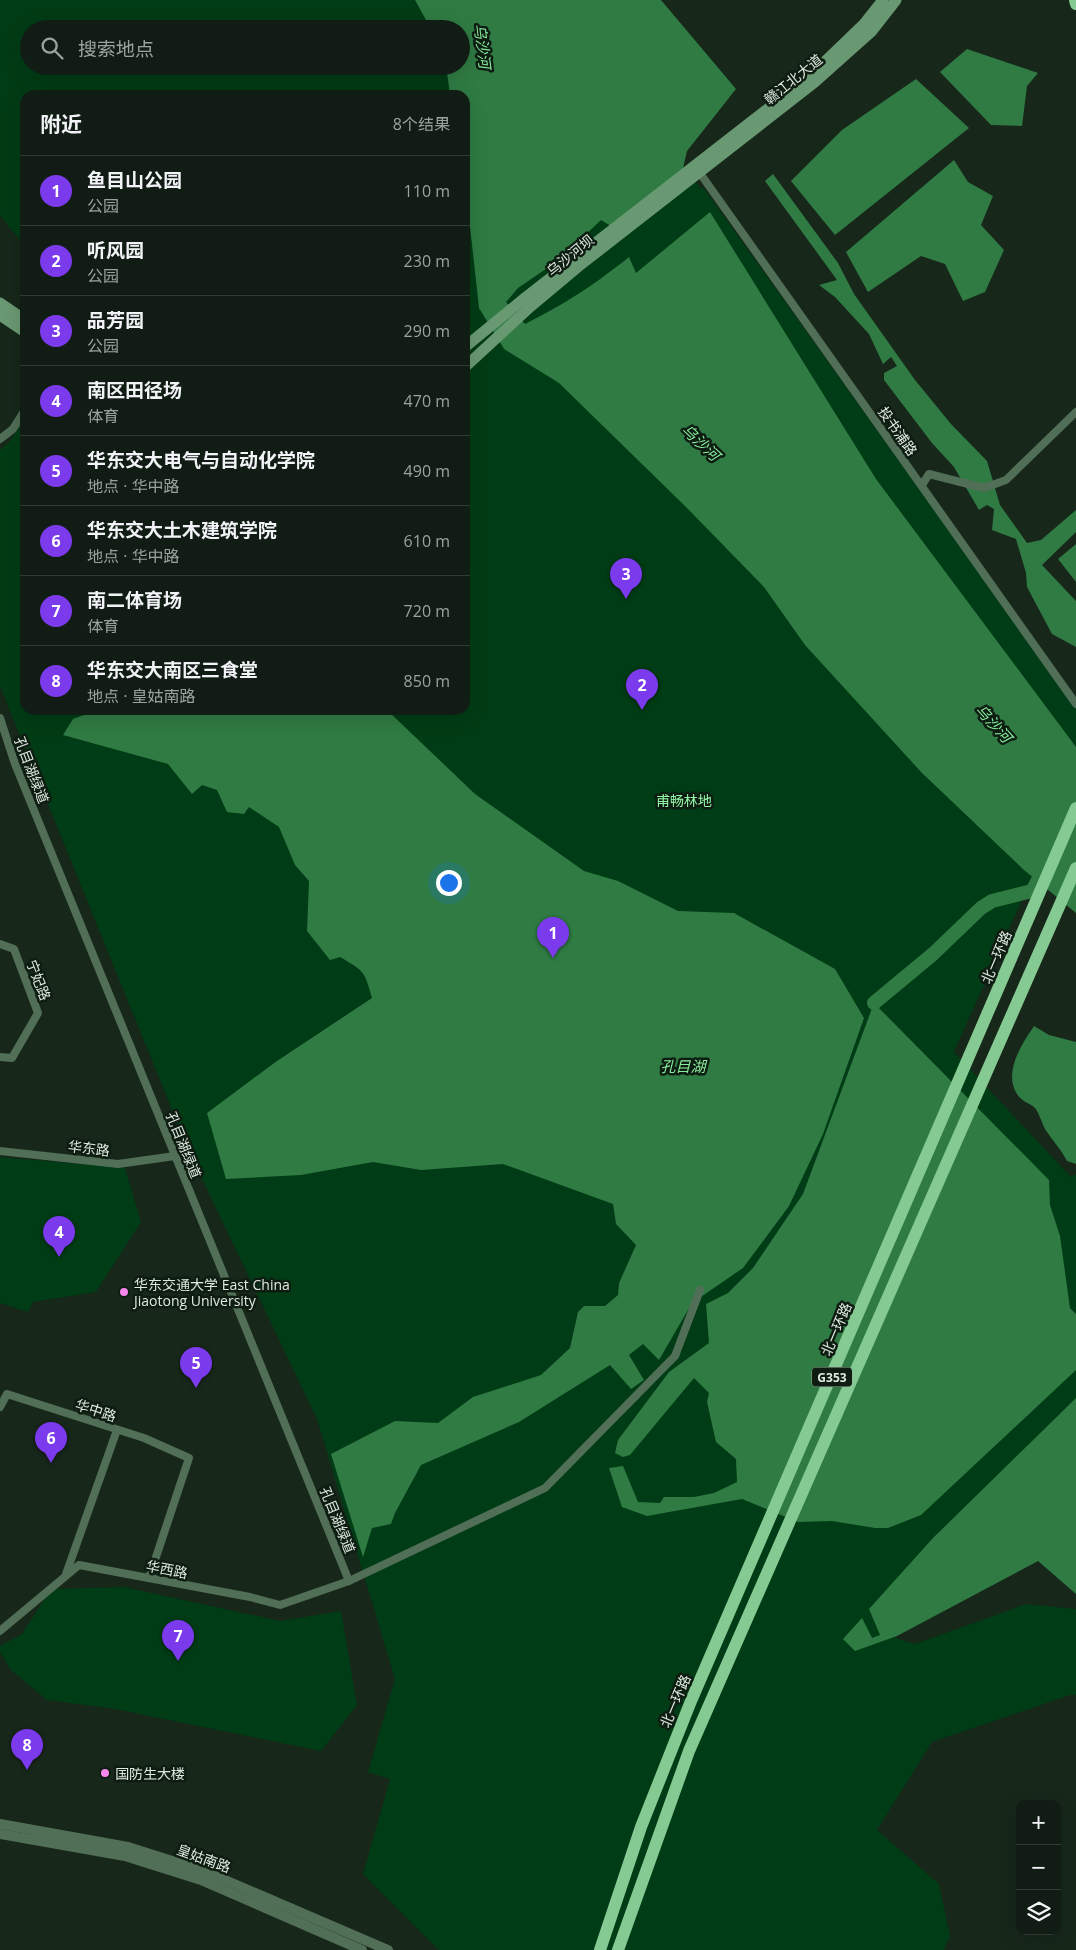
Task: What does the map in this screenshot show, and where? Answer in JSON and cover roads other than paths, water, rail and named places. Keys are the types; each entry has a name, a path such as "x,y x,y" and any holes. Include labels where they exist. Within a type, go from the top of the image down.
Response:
{"highway":[{"name":"北一环路","path":"600,1950 641,1827 691,1701 1076,808"},
{"name":"G353","path":"618,1950 689,1751 1075,871"}],"main road":[{"name":"赣江北大道","path":"709,154 810,76 864,24 883,0"},
{"name":"赣江北大道","path":"697,168 815,82 871,32 896,0"},
{"name":"乌沙河坝","path":"470,343 488,327 528,302 697,168 709,154"},
{"name":"乌沙河坝","path":"470,362 528,302"},
{"path":"0,303 20,317"},
{"path":"0,315 20,329"}],"street":[{"name":"投书浦路","path":"697,168 1076,704"},
{"path":"922,486 929,474 984,488 1006,480 1076,412"},
{"path":"0,438 13,429 20,418"},
{"name":"孔目湖绿道","path":"0,718 15,764 349,1581"},
{"name":"宁妃路","path":"0,944 14,949 38,1013 12,1058 0,1057"},
{"name":"华东路","path":"0,1151 118,1164 175,1156"},
{"name":"华西路","path":"0,1631 79,1565 250,1597 280,1605 349,1581 545,1488 676,1356 700,1290"},
{"name":"华中路","path":"0,1406 7,1394 144,1438 189,1458 149,1578"},
{"path":"66,1576 117,1430"},
{"name":"皇姑南路","path":"0,1824 128,1847 204,1871 388,1950"},
{"name":"皇姑南路","path":"0,1834 125,1856 201,1880 362,1950"}],"water":[{"name":"乌沙河","path":"415,0 661,0 736,89 687,151 681,177 614,228 601,220 559,260 518,288 506,302 525,324 579,294 629,257 636,273 710,212 876,479 1076,747 1076,913 1024,870 922,773 805,645 764,587 687,508 559,383 504,349 479,308 470,226 470,90 449,90 447,75 470,75 470,20 426,20"},
{"path":"967,49 1038,73 1027,86 1022,126 991,125 940,72"},
{"path":"916,79 969,128 835,235 791,181 842,130"},
{"path":"954,160 968,182 993,196 981,225 1004,250 985,292 963,301 945,264 921,256 868,292 846,252"},
{"path":"773,174 838,263 854,294 915,380 951,424 987,461 1000,505 1027,543 1041,540 1076,510 1076,532 1042,565 1076,601 1076,647 1052,634 1027,587 1026,573 1016,539 992,530 994,509 987,505 979,510 954,467 932,443 884,380 884,373 897,366 891,357 883,364 869,334 835,297 819,285 837,280 765,181"},
{"path":"1076,544 1076,582 1058,559"},
{"name":"孔目湖","path":"84,715 392,715 475,794 584,871 618,881 678,911 734,913 835,969 864,1018 823,1134 789,1206 743,1268 692,1303 659,1360 643,1344 629,1355 644,1380 631,1389 610,1365 519,1422 421,1465 391,1524 372,1528 363,1557 331,1454 395,1421 438,1423 473,1397 541,1375 570,1348 578,1312 584,1306 605,1306 618,1295 619,1283 636,1245 616,1224 613,1204 503,1164 421,1170 373,1162 301,1175 226,1179 207,1113 277,1061 372,998 367,982 359,969 340,957 330,960 307,931 309,881 295,865 279,827 249,807 244,814 227,812 217,790 202,785 192,794 168,764 63,735 73,719"},
{"path":"874,1003 1049,1180 1050,1205 1060,1236 1070,1308 1076,1314 1076,1370 921,1515 888,1528 875,1528 832,1521 798,1522 742,1499 647,1516 622,1507 609,1468 623,1466 638,1502 660,1503 664,1497 694,1497 714,1493 737,1482 736,1459 716,1442 707,1402 709,1393 694,1378 630,1455 623,1457 615,1453 618,1440 669,1372 709,1343 706,1304 728,1293 753,1268 803,1194"},
{"path":"1034,1026 1049,1035 1076,1042 1076,1164 1067,1161 1045,1129 1035,1108 1019,1097 1013,1086 1012,1077 1016,1058"},
{"path":"1076,1398 1076,1594 1038,1561 897,1636 855,1651 843,1639 862,1618 872,1638 880,1635 869,1609 933,1538"}],"waterway":[{"path":"874,1003 933,954 981,908 992,901 1032,891 1044,869"}],"place":[{"name":"品芳园","path":"626,599"},
{"name":"听风园","path":"642,710"},
{"name":"鱼目山公园","path":"553,958"},
{"name":"南区田径场","path":"59,1257"},
{"name":"华东交通大学 East China Jiaotong University","path":"124,1292"},
{"name":"华东交大电气与自动化学院","path":"196,1388"},
{"name":"华东交大土木建筑学院","path":"51,1463"},
{"name":"南二体育场","path":"178,1661"},
{"name":"华东交大南区三食堂","path":"27,1770"},
{"name":"国防生大楼","path":"105,1773"}],"park label":[{"name":"甫畅林地","path":"684,800"}]}
